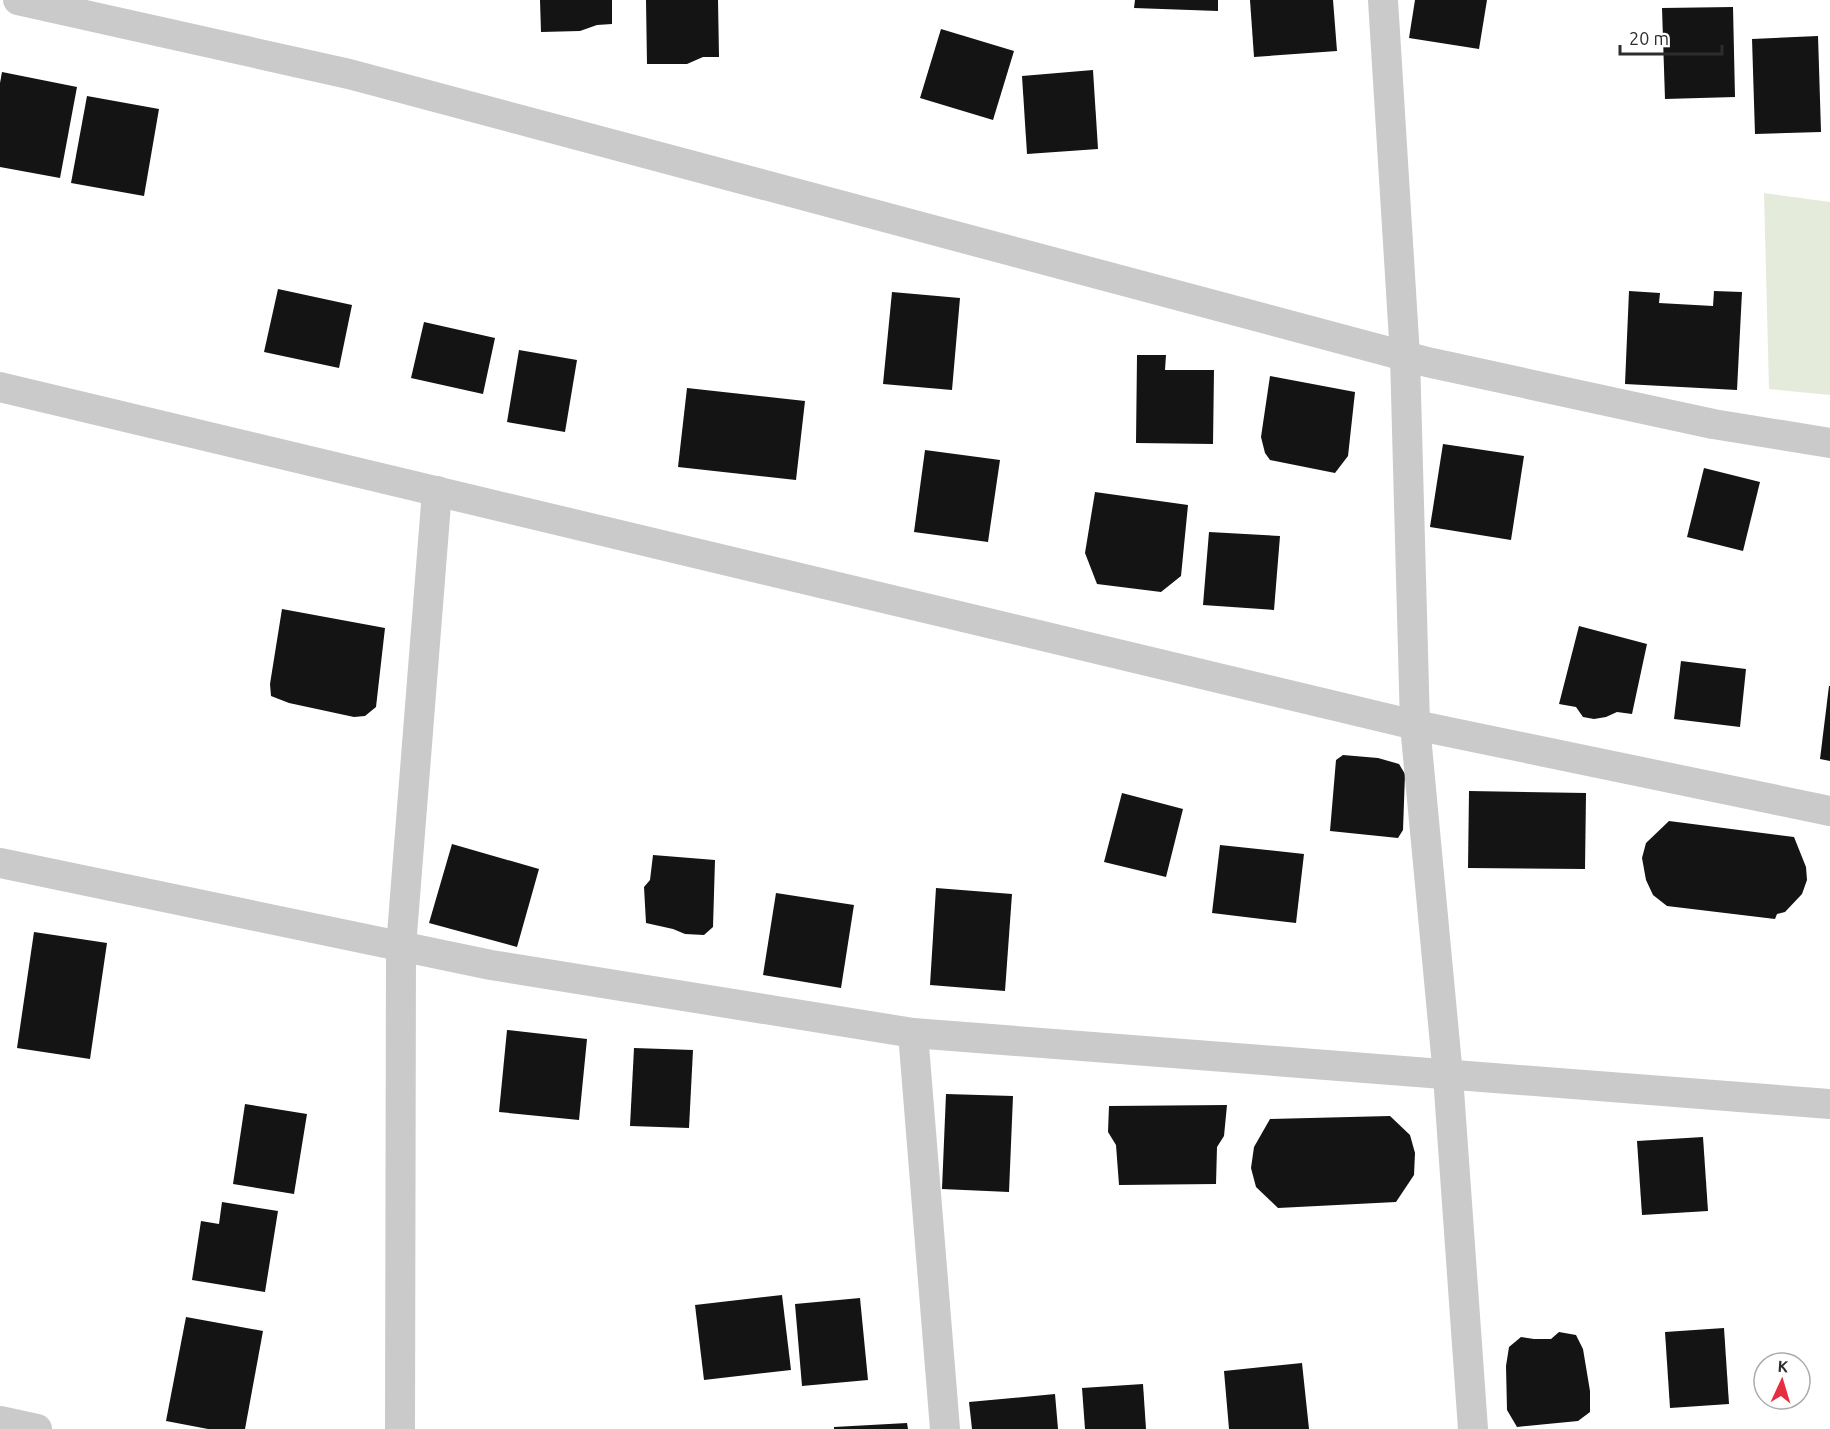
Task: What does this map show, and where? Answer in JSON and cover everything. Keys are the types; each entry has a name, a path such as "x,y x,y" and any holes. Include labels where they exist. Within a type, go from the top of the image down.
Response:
{"street":[{"path":"18,0 349,74 1405,356 1713,424 1830,443"},
{"path":"1383,0 1405,356 1415,725 1448,1076 1473,1429"},
{"path":"0,387 1415,725 1830,811"},
{"path":"400,1429 401,947 437,491"},
{"path":"0,863 491,965 913,1033 1830,1104"},
{"path":"913,1033 945,1429"},
{"path":"0,1421 37,1429"}],"green space":[{"path":"1764,193 1830,202 1830,395 1769,389"}],"building":[{"path":"540,0 612,0 612,24 597,25 580,31 541,32"},
{"path":"646,0 718,0 719,57 703,57 687,64 647,64"},
{"path":"1135,0 1218,0 1218,11 1134,8"},
{"path":"1250,0 1333,0 1337,51 1254,57"},
{"path":"1415,0 1487,0 1479,49 1409,38"},
{"path":"1733,7 1735,97 1665,99 1662,8"},
{"path":"941,29 1014,51 993,120 920,98"},
{"path":"1818,36 1821,132 1755,134 1752,39"},
{"path":"1093,70 1098,149 1027,154 1022,76"},
{"path":"2,72 77,87 60,178 0,167"},
{"path":"87,96 159,109 144,196 71,183"},
{"path":"278,289 352,305 339,368 264,352"},
{"path":"1629,291 1660,293 1659,303 1713,306 1714,291 1742,292 1737,390 1625,384"},
{"path":"892,292 960,298 952,390 883,384"},
{"path":"424,322 495,338 483,394 411,378"},
{"path":"519,350 577,360 565,432 507,422"},
{"path":"1137,355 1166,355 1165,370 1214,370 1213,444 1136,443"},
{"path":"1270,376 1355,392 1348,456 1335,473 1270,460 1265,453 1261,437"},
{"path":"687,388 805,401 796,480 678,467"},
{"path":"1443,444 1524,456 1511,540 1430,527"},
{"path":"925,450 1000,460 988,542 914,532"},
{"path":"1704,468 1760,482 1743,551 1687,537"},
{"path":"1095,492 1188,505 1181,576 1161,592 1097,584 1085,553"},
{"path":"1209,532 1280,536 1274,610 1203,605"},
{"path":"282,609 385,628 376,707 365,716 354,717 289,703 271,696 270,684"},
{"path":"1579,626 1647,644 1632,714 1617,712 1594,719 1583,717 1576,707 1559,704"},
{"path":"1681,661 1746,669 1740,727 1674,719"},
{"path":"1830,686 1830,761 1820,759"},
{"path":"1343,755 1378,758 1399,764 1405,774 1403,830 1398,838 1330,831 1336,760"},
{"path":"1469,791 1586,793 1585,869 1468,868"},
{"path":"1122,793 1183,809 1166,877 1104,862"},
{"path":"1669,821 1794,837 1806,867 1807,880 1802,894 1785,912 1777,914 1775,919 1667,906 1653,895 1646,880 1642,858 1646,843"},
{"path":"452,844 539,869 517,947 429,923"},
{"path":"1220,845 1304,854 1296,923 1212,913"},
{"path":"653,855 715,860 713,927 704,935 685,934 646,923 644,887 650,880"},
{"path":"936,888 1012,894 1005,991 930,985"},
{"path":"776,893 854,905 841,988 763,975"},
{"path":"34,932 107,943 90,1059 17,1048"},
{"path":"507,1030 587,1039 579,1120 499,1112"},
{"path":"634,1048 693,1050 689,1128 630,1126"},
{"path":"946,1094 1013,1096 1009,1192 942,1189"},
{"path":"245,1104 307,1114 294,1194 233,1184"},
{"path":"1227,1105 1224,1136 1217,1147 1216,1184 1119,1185 1116,1145 1108,1132 1109,1106"},
{"path":"1390,1116 1410,1135 1415,1153 1414,1175 1396,1202 1278,1208 1256,1187 1251,1168 1254,1147 1270,1119"},
{"path":"1703,1137 1708,1211 1642,1215 1637,1141"},
{"path":"222,1202 278,1211 265,1292 192,1280 201,1221 219,1224"},
{"path":"782,1295 791,1370 704,1380 695,1305"},
{"path":"860,1298 868,1380 802,1386 795,1304"},
{"path":"186,1317 263,1331 245,1429 208,1429 166,1421"},
{"path":"1724,1328 1729,1404 1670,1408 1665,1332"},
{"path":"1559,1332 1576,1335 1583,1349 1590,1391 1590,1412 1578,1421 1517,1427 1507,1410 1506,1366 1509,1347 1521,1337 1551,1339"},
{"path":"1302,1363 1309,1429 1229,1429 1224,1371"},
{"path":"1143,1384 1146,1429 1085,1429 1082,1388"},
{"path":"1055,1394 1058,1429 972,1429 969,1402"},
{"path":"907,1423 908,1429 834,1429 834,1427"}]}
